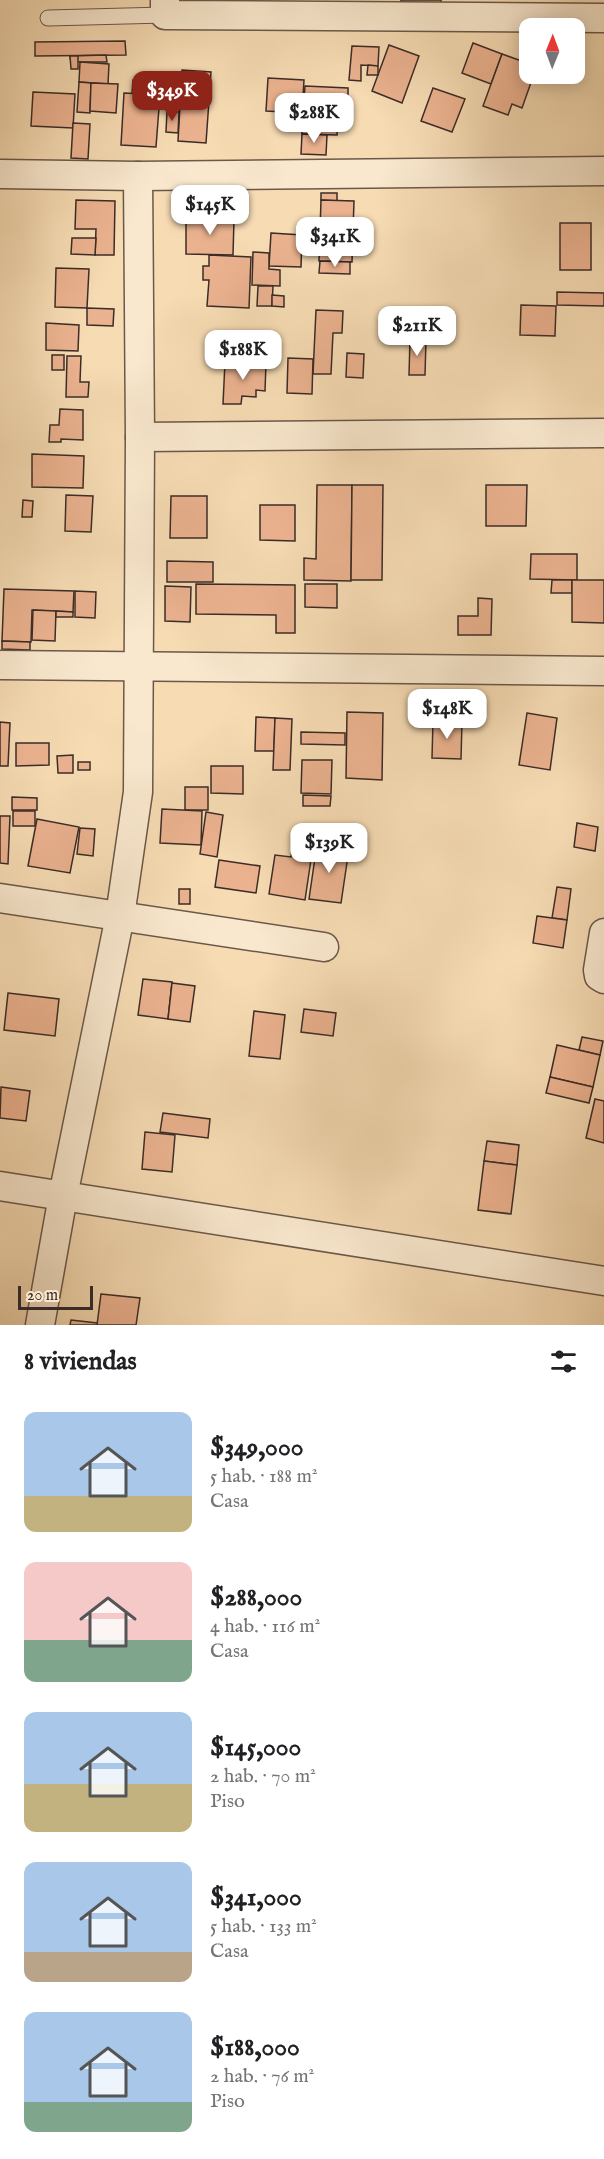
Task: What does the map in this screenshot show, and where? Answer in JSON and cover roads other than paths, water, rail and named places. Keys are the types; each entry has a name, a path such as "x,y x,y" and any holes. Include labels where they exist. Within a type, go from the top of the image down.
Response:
{"street":[{"path":"165,7 604,18"},
{"path":"0,174 138,176 604,171"},
{"path":"40,1325 63,1196 120,916 138,792 140,437 138,176"},
{"path":"140,437 604,433"},
{"path":"0,665 604,671"},
{"path":"0,898 324,947"},
{"path":"604,933 598,970 599,976 604,979"},
{"path":"0,1186 604,1281"}],"lane":[{"path":"48,18 165,7"}]}
